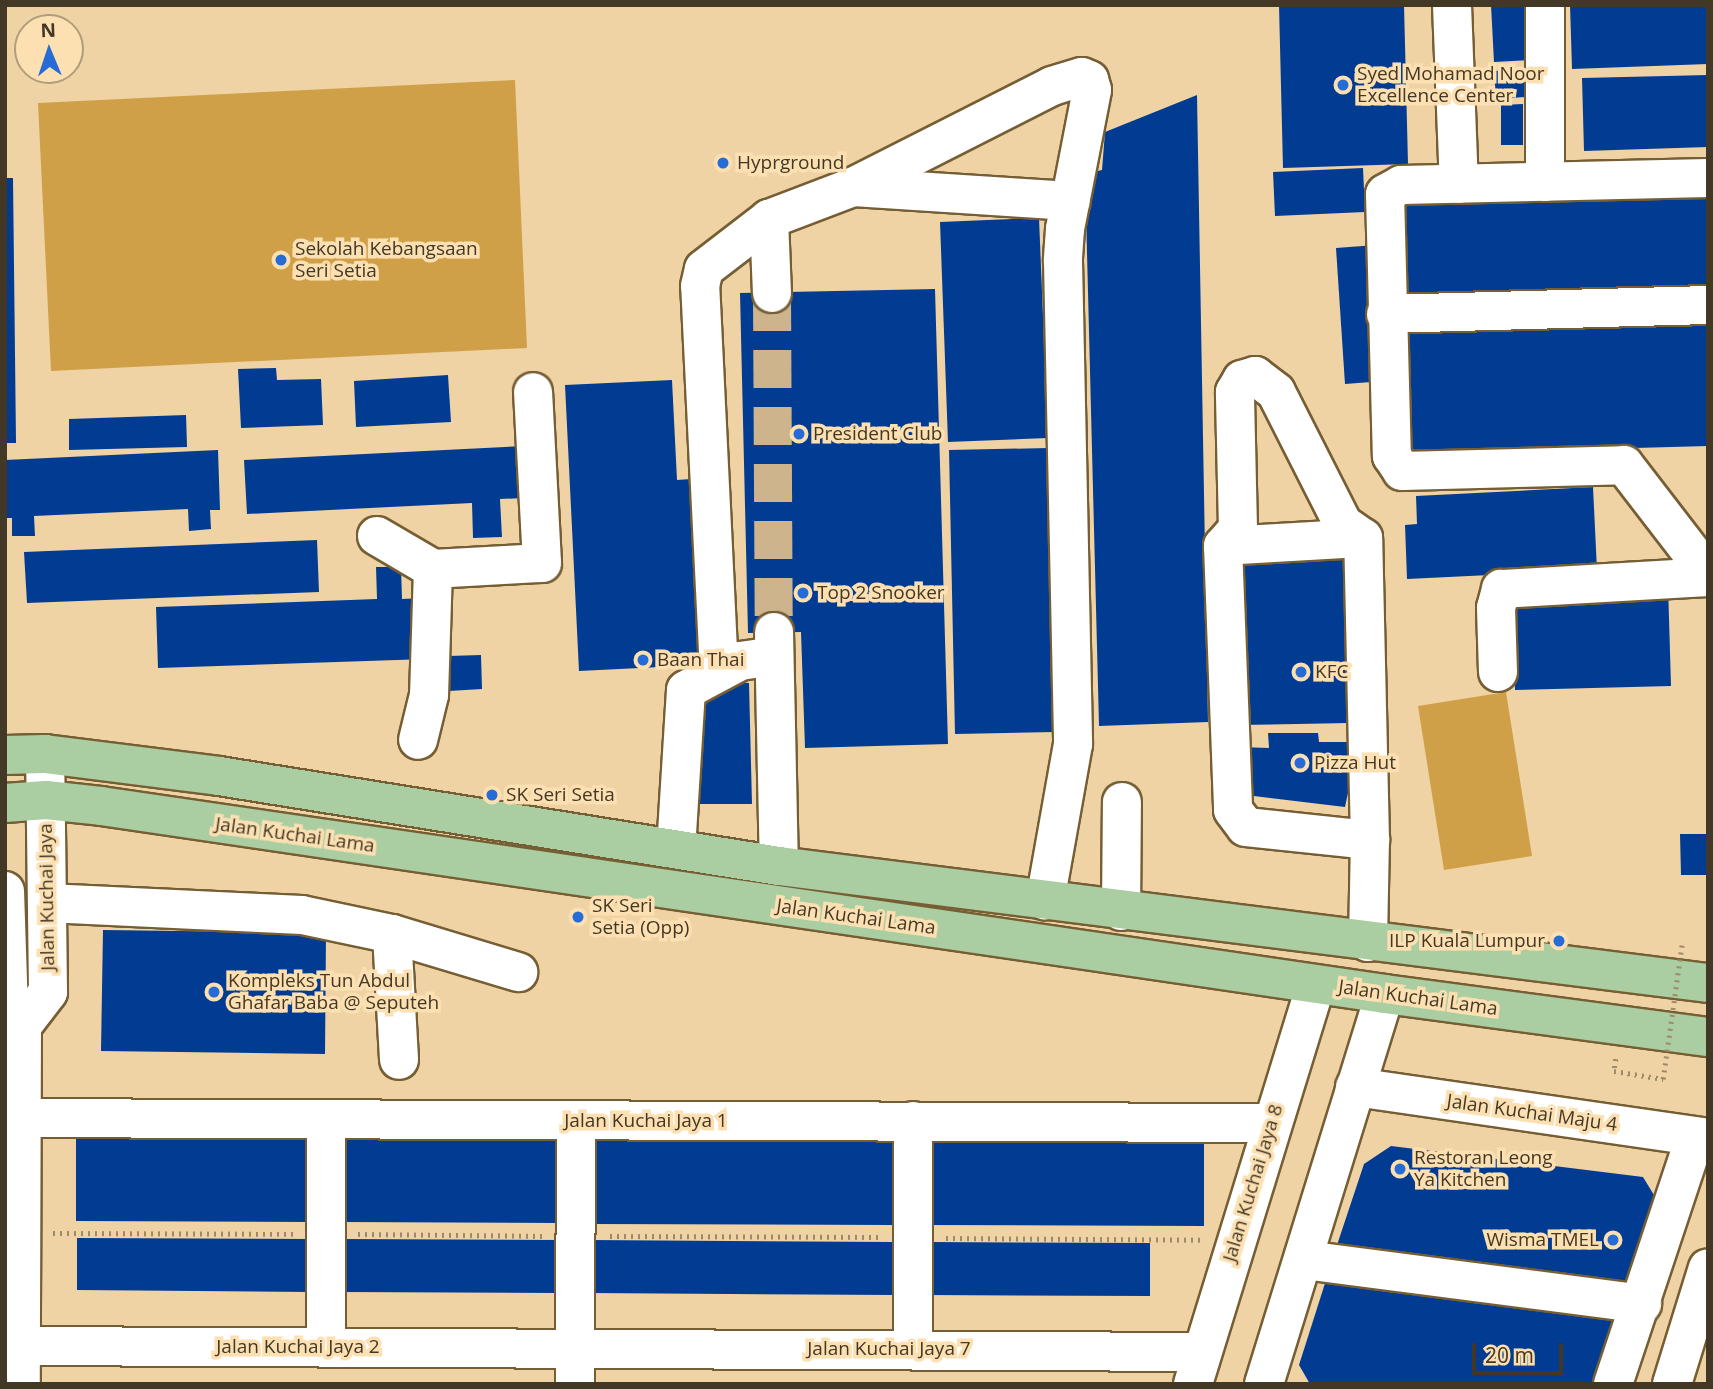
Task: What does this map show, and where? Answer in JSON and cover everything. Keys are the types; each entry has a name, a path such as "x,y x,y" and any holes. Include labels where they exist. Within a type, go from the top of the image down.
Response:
{"main road":[{"name":"Jalan Kuchai Lama","path":"5,755 45,754 233,778 779,866 1708,983"},
{"name":"Jalan Kuchai Lama","path":"5,803 46,800 1385,994 1708,1037"}],"street":[{"path":"1452,5 1459,184"},
{"path":"1545,5 1545,182"},
{"path":"719,671 701,277 715,256 769,219 853,187 1052,86 1082,77 1089,80 1092,90 1071,201 1063,261 1073,744 1045,901"},
{"path":"1708,178 1401,185 1385,194 1386,314 1392,456 1402,471 1624,464 1708,575"},
{"path":"853,187 1071,201"},
{"path":"769,219 772,293"},
{"path":"1386,314 1708,305"},
{"path":"1363,538 1343,524 1276,392 1255,376 1242,380 1235,392 1238,529 1223,546 1233,810 1246,827 1370,841"},
{"path":"377,536 433,569 542,563 533,393"},
{"path":"1223,546 1363,538"},
{"path":"1363,538 1370,841 1368,942"},
{"path":"418,740 429,695 433,569"},
{"path":"1498,671 1496,608 1501,589 1708,575"},
{"path":"676,849 686,690 774,644 779,866"},
{"name":"Jalan Kuchai Jaya","path":"22,1026 48,992 45,754"},
{"path":"1121,911 1122,802"},
{"path":"5,891 9,1011 22,1026 13,1119 21,1384"},
{"path":"47,903 302,915 392,934 518,972"},
{"path":"392,934 399,1060"},
{"name":"Jalan Kuchai Jaya 8","path":"1198,1368 1270,1122 1316,984"},
{"path":"1264,1384 1305,1260 1385,994"},
{"name":"Jalan Kuchai Maju 4","path":"1355,1087 1701,1138"},
{"name":"Jalan Kuchai Jaya 1","path":"13,1119 1270,1122"},
{"path":"326,1120 326,1347"},
{"path":"575,1366 576,1121"},
{"path":"913,1121 913,1348"},
{"path":"1613,1384 1701,1138"},
{"path":"1305,1260 1642,1304"},
{"path":"1672,1384 1702,1305 1708,1268"},
{"name":"Jalan Kuchai Jaya 2","path":"21,1346 326,1347 575,1366"},
{"name":"Jalan Kuchai Jaya 7","path":"575,1366 913,1348 1198,1368"}],"path":[{"path":"1617,1056 1614,1071 1663,1079 1682,943"},
{"path":"16,1255 326,1234 1236,1240"}],"shaded area":[{"path":"515,80 527,348 51,371 38,103"},
{"path":"1506,692 1532,856 1444,870 1418,706"}],"building":[{"name":"Syed Mohamad Noor Excellence Center","path":"1279,5 1404,5 1408,164 1283,168"},
{"path":"1491,5 1531,5 1533,60 1494,62"},
{"path":"1570,5 1708,5 1708,64 1572,69"},
{"path":"1523,69 1525,97 1496,99 1494,71"},
{"path":"1708,75 1708,147 1584,151 1582,78"},
{"path":"1197,95 1208,722 1099,726 1085,174 1102,170 1105,132"},
{"path":"1523,104 1523,145 1501,145 1501,105"},
{"path":"1363,168 1365,212 1275,216 1273,172"},
{"path":"5,178 13,178 16,443 5,443"},
{"path":"1708,193 1708,290 1405,296 1401,205"},
{"path":"1039,218 1048,438 948,442 940,222"},
{"path":"1376,245 1384,381 1345,384 1336,248"},
{"path":"935,289 948,744 805,748 801,632 748,633 740,293"},
{"path":"1708,320 1708,446 1409,454 1405,329"},
{"path":"276,368 277,380 321,379 323,425 241,428 238,369"},
{"path":"448,375 451,422 356,427 354,381"},
{"path":"672,380 677,480 691,479 700,665 579,671 565,385"},
{"path":"186,415 187,447 69,450 69,419"},
{"path":"523,446 525,498 500,499 502,537 473,538 472,503 247,514 244,460"},
{"path":"1048,448 1054,732 955,734 949,450"},
{"path":"218,450 220,510 210,510 211,529 189,531 188,509 34,516 35,536 12,536 12,518 5,518 5,460"},
{"path":"1593,487 1597,570 1407,579 1405,525 1417,524 1416,496"},
{"path":"317,540 319,592 27,603 24,552"},
{"path":"1344,551 1349,723 1237,725 1233,554"},
{"path":"376,567 401,567 402,599 425,598 427,659 158,668 156,607 377,599"},
{"path":"1668,585 1671,686 1515,690 1512,589"},
{"path":"481,655 482,689 449,691 448,656"},
{"path":"716,681 749,683 752,804 691,804 692,737"},
{"path":"1268,733 1318,733 1319,742 1359,742 1345,807 1246,795 1239,747 1269,748"},
{"path":"1680,834 1708,834 1708,875 1681,875"},
{"name":"Kompleks Tun Abdul Ghafar Baba @ Seputeh","path":"103,930 326,933 325,1054 101,1051"},
{"path":"76,1134 310,1135 310,1222 76,1221"},
{"path":"341,1136 560,1137 559,1223 341,1222"},
{"path":"590,1138 894,1139 893,1225 590,1224"},
{"path":"927,1140 1204,1141 1204,1226 927,1225"},
{"path":"1391,1146 1643,1177 1657,1200 1629,1287 1335,1251 1364,1164"},
{"path":"77,1238 310,1239 309,1292 77,1290"},
{"path":"340,1239 559,1240 558,1293 340,1292"},
{"path":"589,1240 893,1242 893,1295 589,1293"},
{"path":"927,1242 1150,1243 1150,1296 926,1295"},
{"path":"1327,1277 1621,1314 1598,1384 1310,1384 1299,1365"}],"tunnel":[{"path":"772,293 774,632"}],"place":[{"name":"Syed Mohamad Noor Excellence Center","path":"1343,85"},
{"name":"Hyprground","path":"723,163"},
{"name":"Sekolah Kebangsaan Seri Setia","path":"281,260"},
{"name":"President Club","path":"799,434"},
{"name":"Top 2 Snooker","path":"803,593"},
{"name":"Baan Thai","path":"643,660"},
{"name":"KFC","path":"1301,672"},
{"name":"Pizza Hut","path":"1300,763"},
{"name":"SK Seri Setia","path":"492,795"},
{"name":"SK Seri Setia (Opp)","path":"578,917"},
{"name":"ILP Kuala Lumpur","path":"1559,941"},
{"name":"Kompleks Tun Abdul Ghafar Baba @ Seputeh","path":"214,992"},
{"name":"Restoran Leong Ya Kitchen","path":"1400,1169"},
{"name":"Wisma TMEL","path":"1613,1240"}]}
